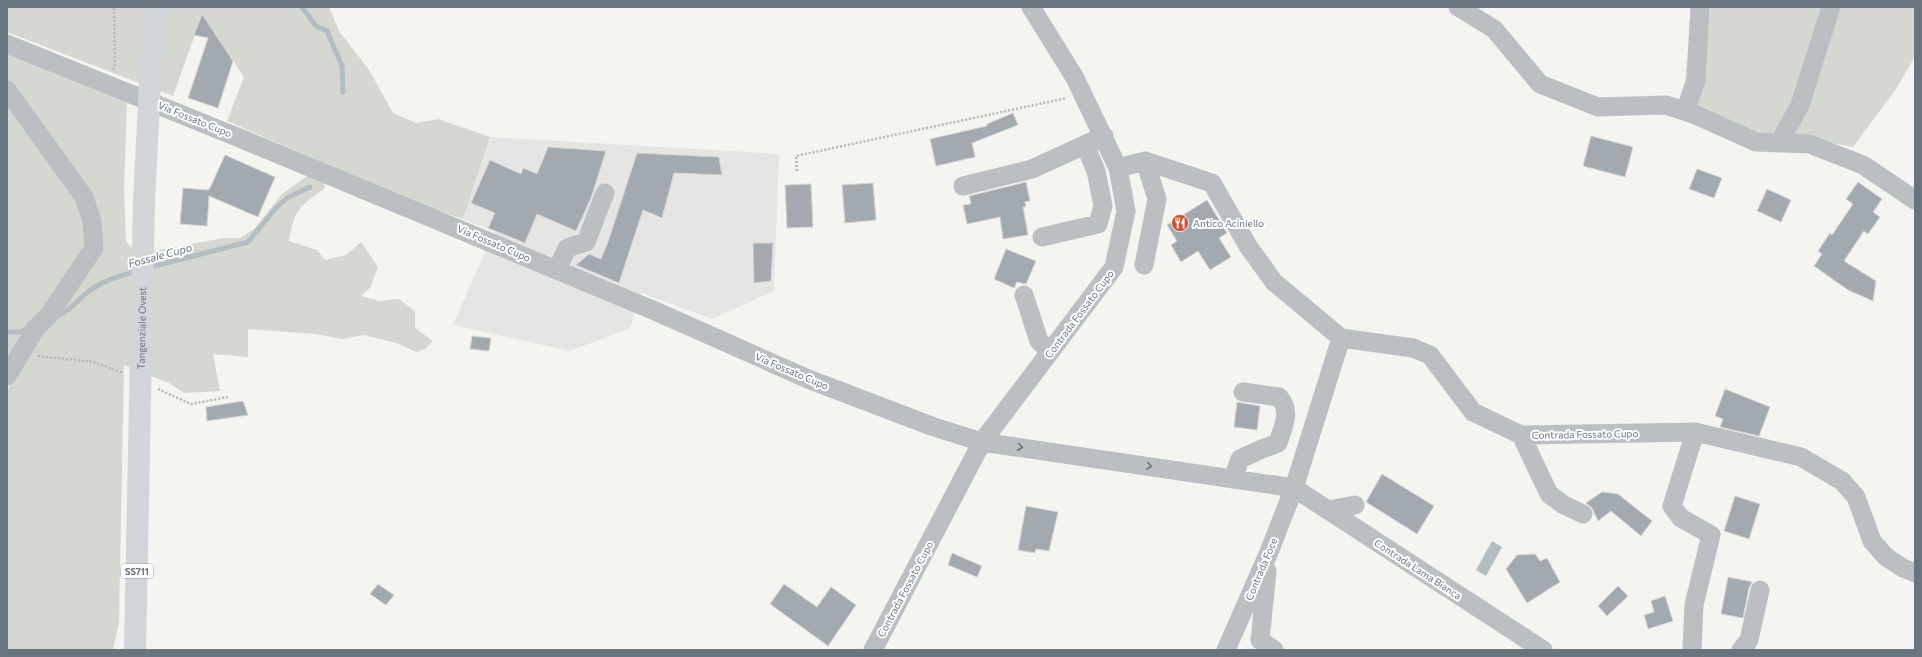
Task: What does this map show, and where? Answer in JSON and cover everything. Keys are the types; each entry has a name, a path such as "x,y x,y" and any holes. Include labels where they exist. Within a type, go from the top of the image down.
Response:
{"main road":[{"name":"Tangenziale Ovest","path":"135,650 144,200 154,7"}],"street":[{"name":"Contrada Fossato Cupo","path":"873,650 982,442 1114,267 1126,211 1118,168 1075,78 1031,7"},
{"path":"1458,7 1494,29 1540,84 1598,107 1666,106 1685,111 1756,142 1809,144 1863,165 1915,200"},
{"path":"1685,111 1696,80 1700,7"},
{"path":"1779,143 1800,105 1831,7"},
{"name":"Via Fossato Cupo","path":"7,44 110,84 656,311 808,379 934,427 982,442"},
{"path":"7,90 84,197 92,221 94,248 50,315 36,328 7,376"},
{"path":"963,186 1032,169 1104,136"},
{"path":"1042,237 1098,224 1103,206 1096,172 1085,145"},
{"path":"1118,168 1145,161 1212,183 1248,246 1274,282 1341,338"},
{"path":"1144,266 1157,199 1145,161"},
{"path":"557,270 567,248 586,242 604,193"},
{"path":"1024,295 1038,341 1050,352"},
{"name":"Contrada Fossato Cupo","path":"1341,338 1413,348 1430,355 1473,412 1521,435 1695,432 1801,457 1842,480 1856,496 1872,541 1886,557 1903,568 1915,573"},
{"name":"Contrada Foce","path":"1226,650 1269,552 1294,488 1341,338"},
{"path":"1233,479 1240,459 1278,443 1287,414 1285,404 1279,397 1243,392"},
{"path":"1692,650 1694,605 1711,535 1681,518 1672,506 1695,432"},
{"path":"1521,435 1549,494 1564,505 1583,514"},
{"path":"982,442 1294,488"},
{"name":"Contrada Lama Bianca","path":"1294,488 1543,650"},
{"path":"1328,510 1355,505"},
{"path":"1269,552 1260,640 1274,650"},
{"path":"1741,650 1749,640 1760,590"}],"path":[{"path":"110,84 115,64 114,7"},
{"path":"797,171 796,156 1083,94"}],"shaded area":[{"path":"7,7 329,7 339,31 369,70 393,113 416,123 438,119 490,137 463,219 413,202 227,121 244,77 202,15 173,96 7,32"},
{"path":"1691,7 1915,7 1915,46 1913,60 1896,89 1853,147 1801,138 1764,138 1680,100 1685,88"},
{"path":"7,53 127,103 124,190 126,241 137,254 224,238 240,238 255,228 282,194 307,176 323,179 325,188 304,204 296,215 289,241 317,250 325,260 346,255 361,242 378,267 370,288 361,296 380,301 399,299 415,311 415,328 433,341 425,349 416,352 396,343 364,335 342,339 316,334 248,329 248,357 213,354 220,391 184,393 169,383 124,365 119,623 113,650 7,650 7,392 13,377 7,363"},
{"path":"490,137 779,154 774,291 712,319 642,293 630,328 570,351 453,325 494,232 463,219"},
{"path":"1492,541 1502,547 1486,576 1476,570"}],"building":[{"path":"202,14 233,61 218,108 188,98 208,38 194,35"},
{"path":"1013,113 1018,125 972,143 975,157 936,166 930,139 987,126 987,124"},
{"path":"1591,136 1633,147 1625,177 1583,166"},
{"path":"548,147 606,151 591,198 576,231 537,214 525,243 488,228 495,213 471,203 490,160 521,174 523,168 537,174"},
{"path":"637,153 719,157 722,175 674,173 662,218 643,210 619,283 576,265 589,254 601,259"},
{"path":"225,155 275,177 258,217 209,196 207,226 180,224 183,188 209,190"},
{"path":"1697,169 1722,178 1714,198 1689,189"},
{"path":"1026,182 1030,201 1025,202 1026,207 1023,207 1028,235 1003,239 1000,217 967,224 963,205 971,204 969,196"},
{"path":"1858,182 1882,199 1873,212 1880,217 1868,234 1864,231 1844,261 1876,281 1873,301 1848,290 1814,266 1822,254 1818,251 1830,233 1832,235 1853,204 1846,199"},
{"path":"873,183 876,220 845,223 842,185"},
{"path":"811,184 813,227 787,228 785,185"},
{"path":"1767,189 1791,200 1781,222 1757,211"},
{"path":"1207,200 1227,233 1219,238 1231,257 1210,270 1198,251 1181,262 1171,245 1177,241 1167,225"},
{"path":"753,243 773,243 771,281 754,283"},
{"path":"1006,249 1036,261 1026,284 1017,282 1014,288 994,279"},
{"path":"472,336 491,338 489,351 470,349"},
{"path":"1725,389 1770,407 1759,436 1720,427 1723,419 1715,416"},
{"path":"243,401 248,415 207,421 206,407"},
{"path":"1237,402 1260,406 1257,430 1234,427"},
{"path":"1382,474 1434,506 1417,534 1366,502"},
{"path":"1602,492 1618,494 1652,521 1641,536 1611,511 1598,521 1592,508 1586,503"},
{"path":"1735,496 1760,504 1749,539 1724,531"},
{"path":"1026,506 1058,512 1049,551 1036,549 1035,553 1018,550"},
{"path":"952,553 982,566 977,577 948,565"},
{"path":"1535,554 1540,561 1547,558 1560,582 1527,603 1506,569 1517,555"},
{"path":"1728,577 1752,582 1749,588 1743,618 1721,614"},
{"path":"378,584 394,595 386,605 370,594"},
{"path":"784,584 817,607 831,587 856,605 828,646 770,604"},
{"path":"1618,586 1628,596 1607,616 1598,606"},
{"path":"1665,596 1673,621 1648,629 1644,615 1654,612 1651,601"}],"waterway":[{"name":"Fossale Cupo","path":"302,7 316,26 327,31 342,66 343,92"},
{"name":"Fossale Cupo","path":"147,268 248,242 276,208 287,198 310,187"},
{"name":"Fossale Cupo","path":"55,317 69,309 89,291 100,284 137,271"},
{"name":"Fossale Cupo","path":"7,332 20,332 29,328"}],"place":[{"name":"Antico Aciniello","path":"1180,223"}]}
